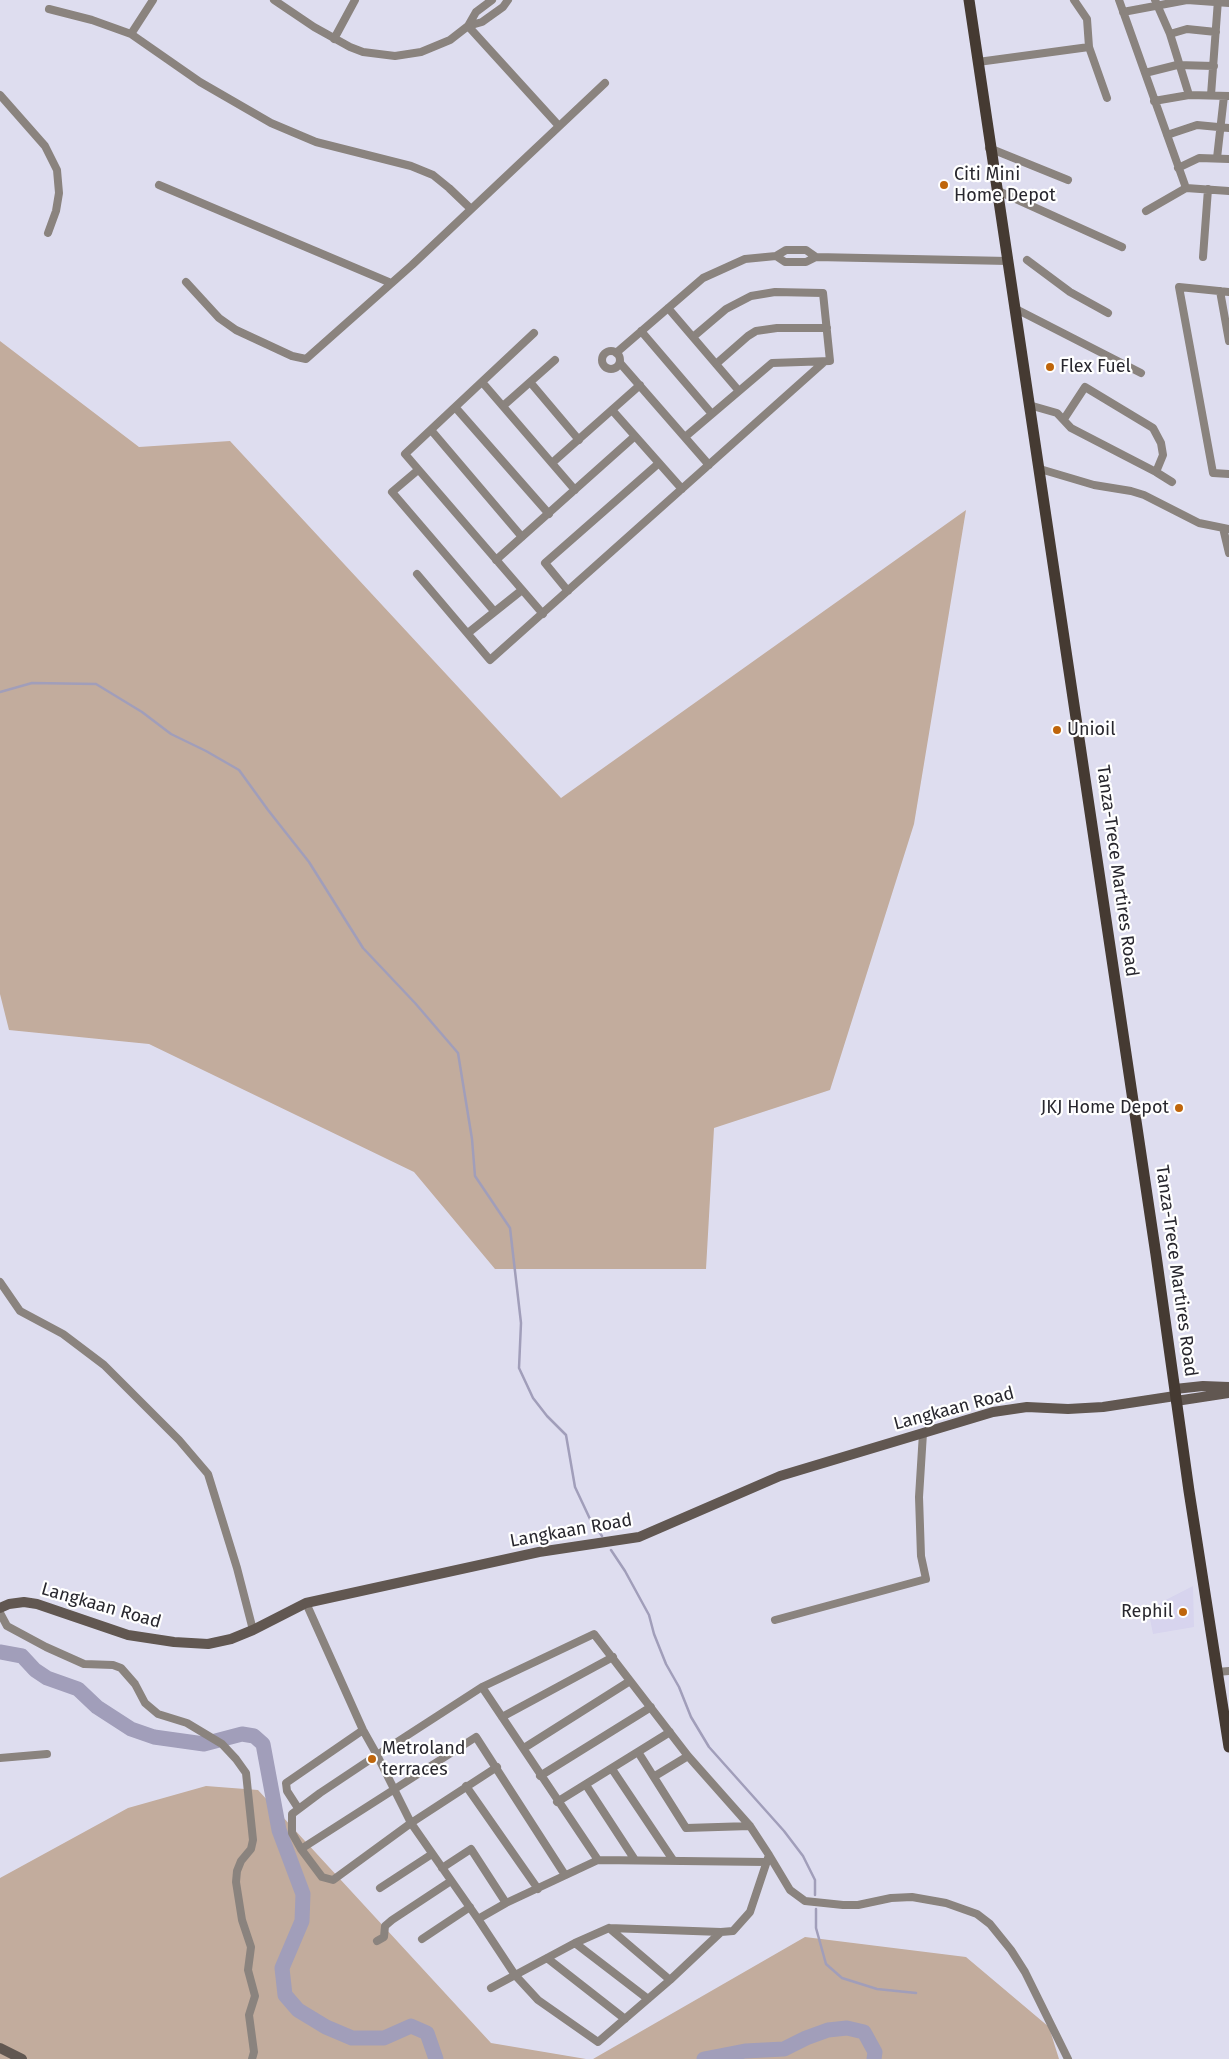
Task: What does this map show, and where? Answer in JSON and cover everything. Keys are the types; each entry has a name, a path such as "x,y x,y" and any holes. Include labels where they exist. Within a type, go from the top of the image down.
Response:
{"main road":[{"name":"Tanza-Trece Martires Road","path":"969,0 989,148 1040,469 1175,1395 1223,1672 1229,1747"}],"street":[{"path":"131,34 153,0"},
{"path":"274,0 334,39 363,52 395,56 421,52 450,40 468,26 482,22 503,7 508,0"},
{"path":"334,39 355,0"},
{"path":"468,26 476,12 492,0"},
{"path":"1074,0 1087,19 1090,47 1107,98"},
{"path":"1119,0 1186,188"},
{"path":"1124,12 1156,2 1187,0 1229,3"},
{"path":"1211,95 1218,1"},
{"path":"1156,2 1170,34 1189,95"},
{"path":"49,9 92,20 131,34 200,82 271,123 316,142 412,166 433,175 471,209"},
{"path":"468,26 559,126"},
{"path":"1170,34 1187,30 1216,32"},
{"path":"978,62 1090,47"},
{"path":"1145,73 1179,65 1214,66"},
{"path":"186,282 219,318 236,330 292,356 306,359 391,283 605,83"},
{"path":"0,95 45,146 57,170 59,193 56,211 48,233"},
{"path":"1154,100 1189,95 1226,96 1225,127 1217,158"},
{"path":"1167,135 1192,126 1225,127"},
{"path":"989,148 1068,180"},
{"path":"1178,168 1199,158 1229,159"},
{"path":"158,185 391,283"},
{"path":"1146,211 1186,188 1229,191"},
{"path":"1203,257 1208,189"},
{"path":"996,190 1122,247"},
{"path":"616,353 703,278 745,259 776,256 786,250 806,250 816,257 1008,261"},
{"path":"1027,260 1070,292 1108,313"},
{"path":"1229,292 1179,287 1213,472 1229,474"},
{"path":"1220,291 1229,341"},
{"path":"685,438 772,363 830,361 823,293 767,293 751,296 732,305 692,336"},
{"path":"668,308 740,391"},
{"path":"1014,308 1141,373"},
{"path":"716,364 756,331 777,328 827,328"},
{"path":"641,331 712,414"},
{"path":"534,332 405,454 543,614"},
{"path":"620,363 614,369 608,369 603,365 602,359 610,351 616,353 620,357 620,363 709,465"},
{"path":"503,406 555,360"},
{"path":"417,574 490,660 824,362"},
{"path":"482,382 575,490"},
{"path":"530,382 579,440"},
{"path":"552,464 640,385"},
{"path":"1064,419 1085,387 1153,428 1161,443 1163,455 1156,472"},
{"path":"1029,405 1057,414 1071,428 1172,482"},
{"path":"455,407 548,514"},
{"path":"612,410 682,489"},
{"path":"430,430 522,537"},
{"path":"496,560 635,436"},
{"path":"568,591 545,563 659,463"},
{"path":"1040,469 1094,485 1131,491 1199,523 1226,529 1229,553"},
{"path":"418,470 392,492 494,611"},
{"path":"468,633 522,590"},
{"path":"0,1282 20,1311 63,1334 104,1365 179,1440 208,1474 238,1568 253,1630"},
{"path":"1192,1387 1194,1398"},
{"path":"1175,1395 1192,1387 1229,1387"},
{"path":"1175,1395 1194,1398 1229,1393"},
{"name":"Langkaan Road","path":"0,1608 9,1604 24,1602 37,1604 128,1635 174,1642 208,1644 231,1639 253,1630 306,1602 539,1552 639,1537 780,1476 993,1412 1027,1406 1068,1409 1103,1406 1175,1395"},
{"path":"775,1620 926,1579 921,1556 919,1497 923,1433"},
{"path":"306,1602 363,1730 411,1823 515,1975 538,2000 598,2042 670,1980 721,1932"},
{"path":"0,1614 8,1626 84,1664 112,1665 121,1668 135,1684 145,1704 158,1714 187,1723 222,1744 246,1773 253,1840 251,1849 241,1861 237,1871 236,1882 242,1920 251,1947 248,1970 255,1996 249,2015 254,2052 252,2059"},
{"path":"497,1767 411,1823 333,1880 322,1877 301,1849 292,1833 292,1814 298,1808 377,1755 482,1687 594,1634 688,1756 750,1826 767,1858 790,1890 805,1901 844,1906 891,1898 912,1897 946,1903 977,1914 990,1924 1011,1950 1025,1972 1068,2059"},
{"path":"502,1717 613,1657"},
{"path":"524,1748 630,1680"},
{"path":"482,1687 524,1748 557,1802 598,1860"},
{"path":"540,1776 651,1706"},
{"path":"298,1808 287,1791 286,1783 363,1730"},
{"path":"557,1802 670,1732"},
{"path":"301,1849 476,1737 565,1875"},
{"path":"638,1752 655,1776 686,1828 750,1826"},
{"path":"0,1758 47,1754"},
{"path":"655,1776 688,1756"},
{"path":"612,1769 673,1860"},
{"path":"586,1785 635,1860"},
{"path":"466,1786 538,1888"},
{"path":"442,1868 471,1849 506,1904"},
{"path":"380,1888 432,1854"},
{"path":"478,1919 598,1860 767,1858"},
{"path":"491,1988 575,1943 609,1928 733,1931 750,1912 767,1858"},
{"path":"377,1941 384,1937 385,1926 392,1920 451,1881"},
{"path":"422,1939 470,1907"},
{"path":"609,1928 670,1980"},
{"path":"575,1943 648,1999"},
{"path":"547,1958 625,2019"},
{"path":"0,2048 22,2059"}],"shaded area":[{"path":"0,341 139,447 230,441 561,798 966,510 914,824 830,1090 714,1128 706,1269 495,1269 414,1172 149,1044 9,1030 0,994"},
{"name":"Rephil","path":"1193,1586 1194,1627 1153,1634 1148,1609"},
{"path":"206,1786 258,1790 491,2043 586,2059 0,2059 0,1878 128,1808"},
{"path":"805,1937 966,1957 1049,2027 1059,2059 593,2059"}],"waterway":[{"path":"0,692 32,683 96,684 142,712 171,734 239,770 309,862 363,948 415,1003 458,1053 472,1139 475,1176 510,1228 521,1323 519,1368 533,1398 547,1416 566,1435 575,1487 590,1519 602,1536"},
{"path":"611,1550 649,1615 654,1634 666,1664 679,1687 691,1717 709,1747 784,1831 803,1856 815,1880 815,1895"},
{"path":"0,1652 22,1656 35,1670 47,1678 78,1689 97,1707 131,1729 154,1737 204,1744 242,1734 254,1736 263,1744 279,1830 303,1894 302,1921 282,1968 285,1995 298,2010 326,2027 352,2038 384,2038 411,2026 427,2033 436,2059"},
{"path":"816,1909 816,1928 826,1964 842,1978 877,1989 916,1993"},
{"path":"704,2059 745,2051 784,2049 828,2030 847,2028 864,2032 875,2052 874,2059"}],"place":[{"name":"Citi Mini Home Depot","path":"944,185"},
{"name":"Flex Fuel","path":"1050,367"},
{"name":"Unioil","path":"1057,730"},
{"name":"JKJ Home Depot","path":"1179,1108"},
{"name":"Rephil","path":"1183,1612"},
{"name":"Metroland terraces","path":"372,1759"}]}
